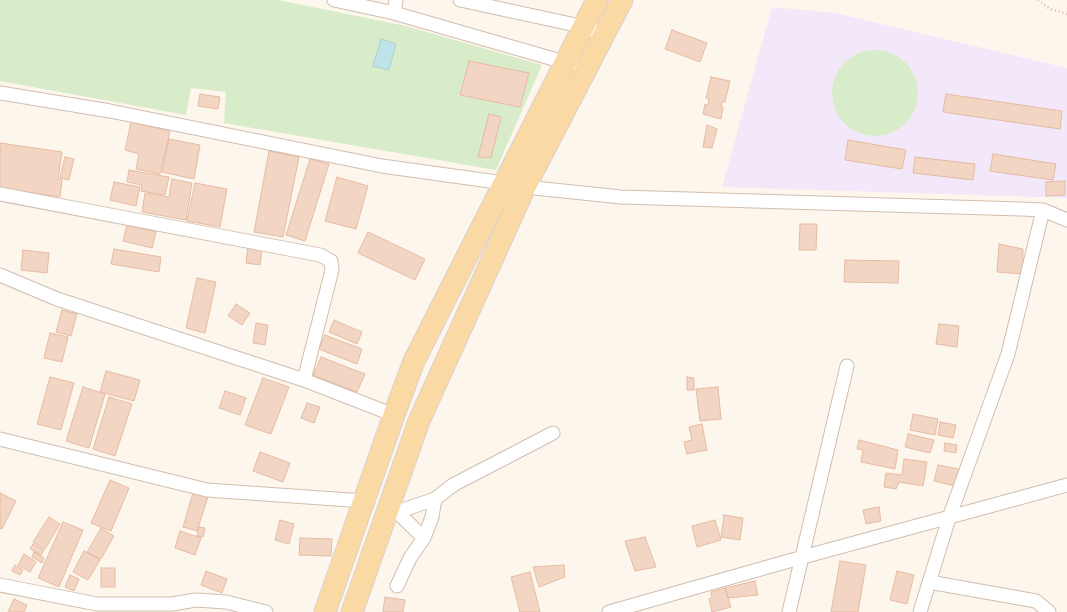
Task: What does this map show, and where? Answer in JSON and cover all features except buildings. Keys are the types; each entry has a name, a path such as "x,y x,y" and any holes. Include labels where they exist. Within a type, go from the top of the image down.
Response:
{"main road":[{"path":"325,612 394,415 427,333 585,27 597,0"},
{"path":"352,612 392,513 419,421 525,187 622,0"}],"street":[{"path":"334,0 395,6 567,62 587,70"},
{"path":"460,0 585,27 604,35"},
{"path":"0,93 110,111 382,166 504,184"},
{"path":"525,187 621,197 974,206 1043,210 1064,216"},
{"path":"0,194 320,255 331,261 332,270 304,380"},
{"path":"920,612 949,518 1008,354 1043,210"},
{"path":"0,275 57,299 304,380 394,415"},
{"path":"789,612 847,366"},
{"path":"392,513 435,499 453,486 553,433"},
{"path":"0,439 207,490 364,501"},
{"path":"609,612 803,557 1067,486"},
{"path":"397,586 410,558 424,538 432,518 435,499"},
{"path":"392,513 424,538"},
{"path":"929,582 1036,601 1049,612"},
{"path":"0,585 97,604 172,604 196,600 226,602 266,612"}],"path":[{"path":"1038,0 1050,9 1067,14"}],"shaded area":[{"path":"772,7 835,13 1067,68 1067,198 722,187"}],"green space":[{"path":"0,0 278,0 406,26 542,65 496,170 224,123 226,92 191,88 186,115 0,81"},
{"path":"875,50 892,53 899,57 911,69 915,76 918,93 915,110 911,117 899,129 892,133 875,136 858,133 851,129 839,117 835,110 832,93 835,76 839,69 851,57 858,53"}],"water":[{"path":"381,39 396,44 389,70 373,66"}]}
